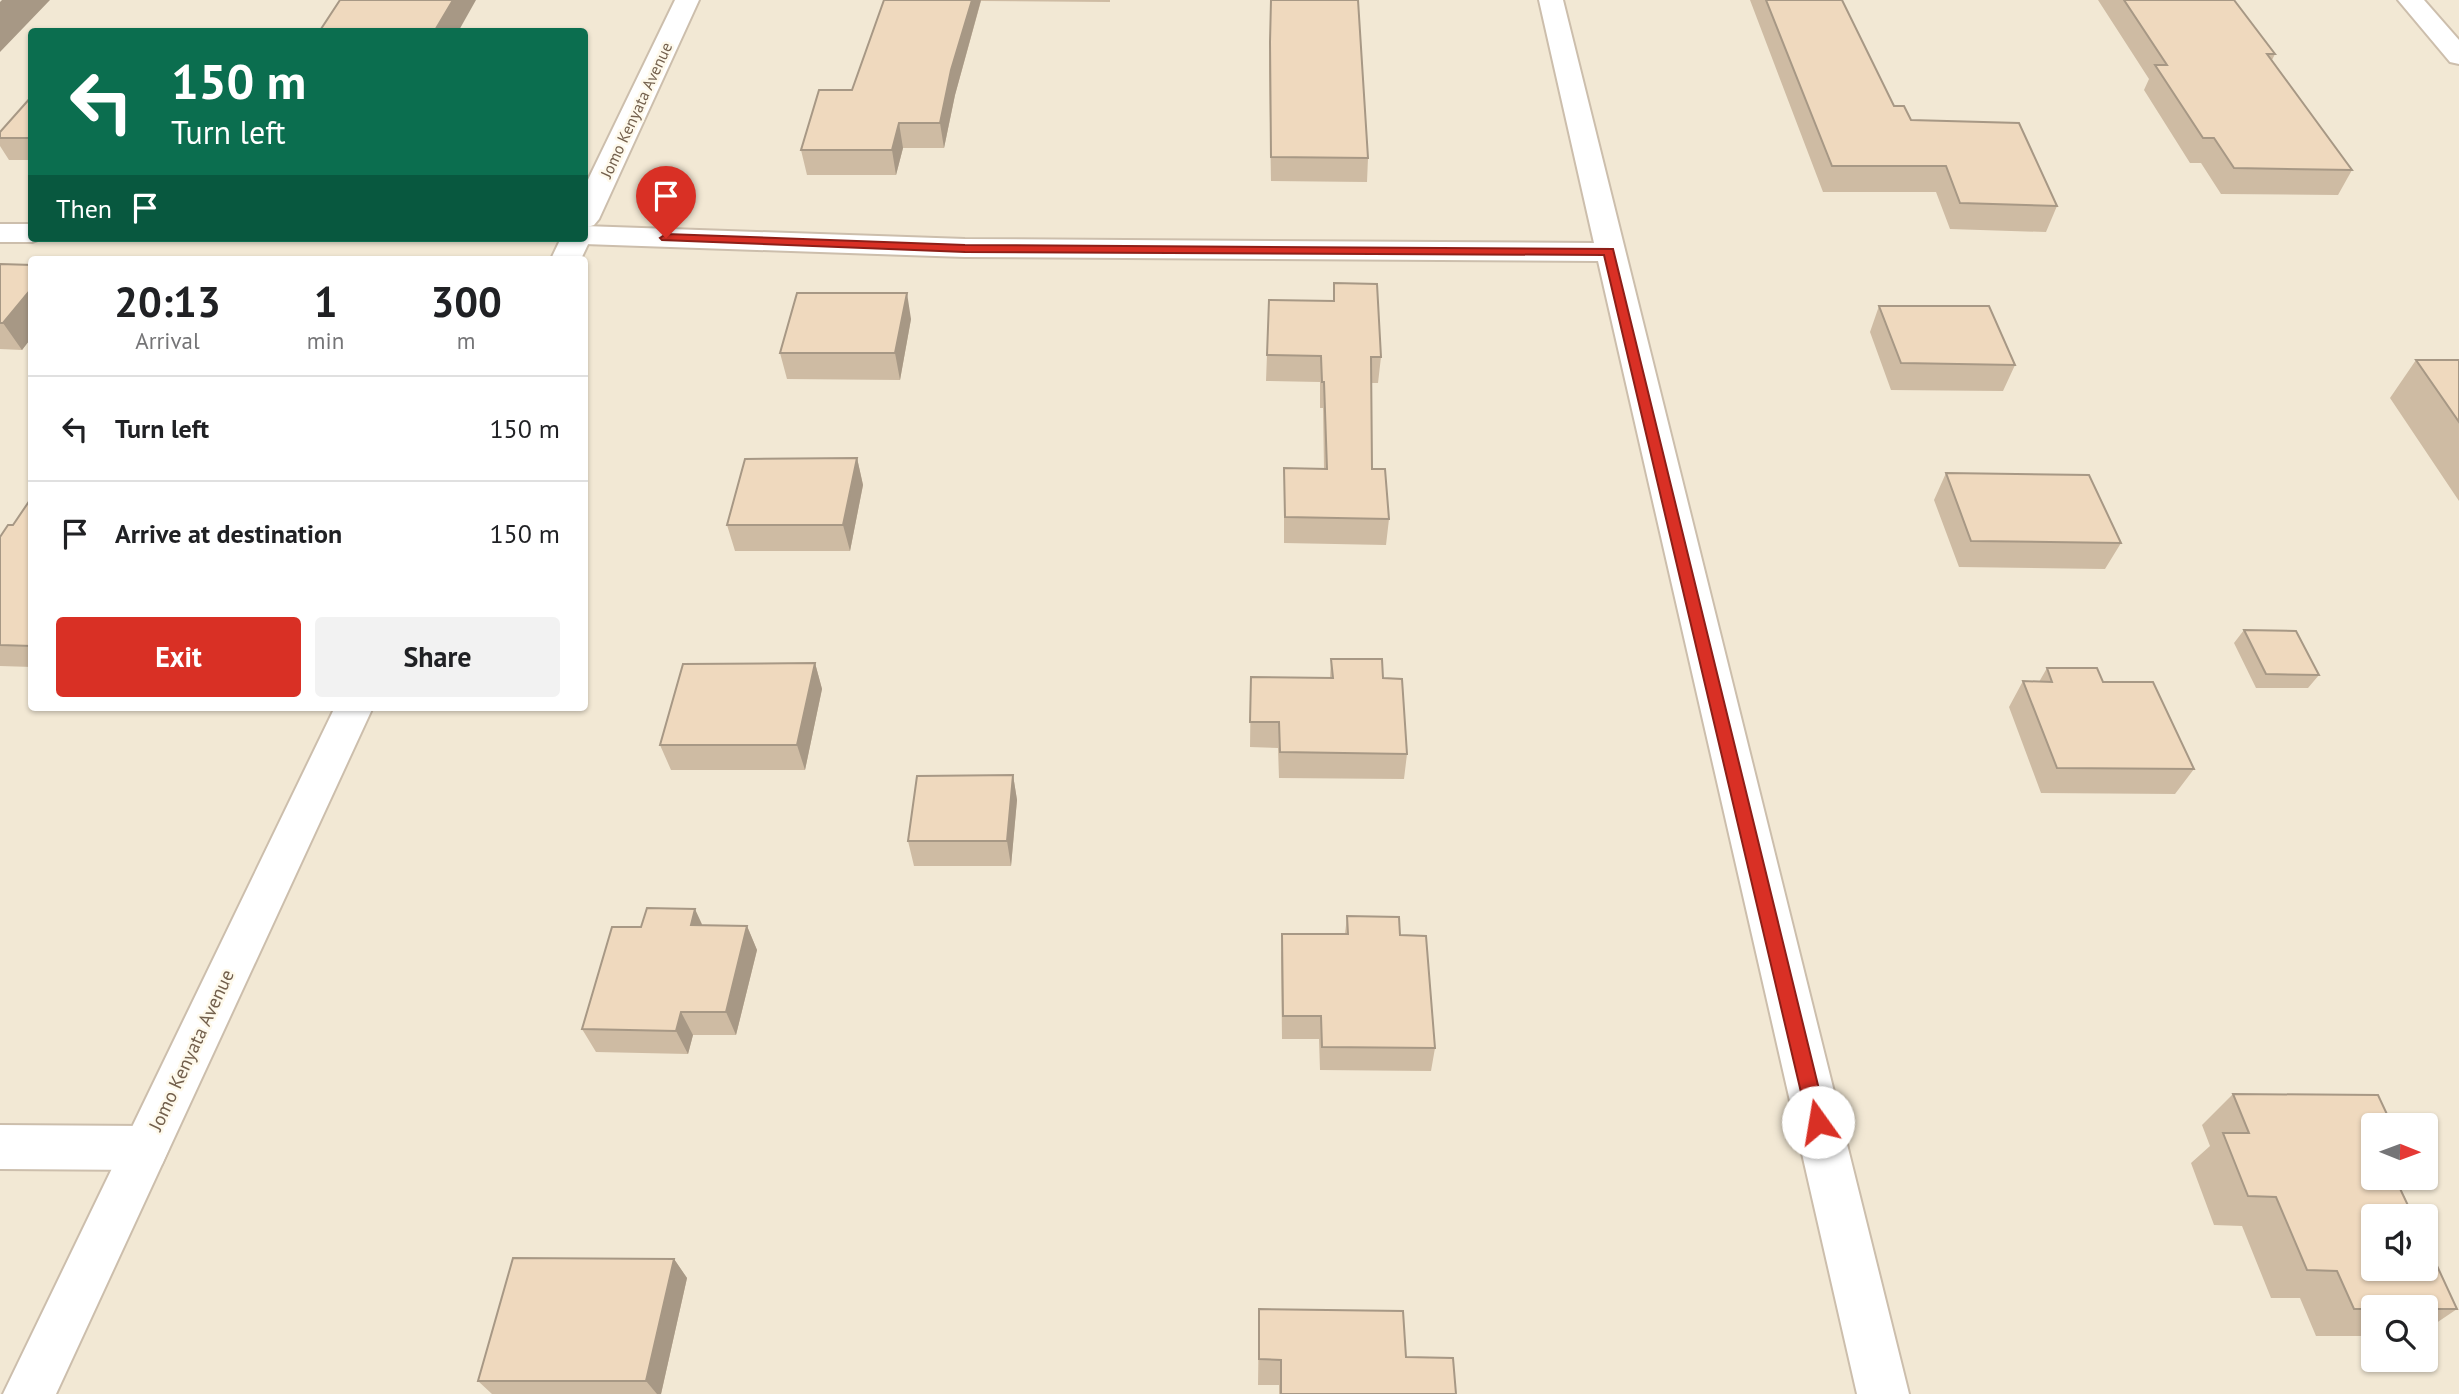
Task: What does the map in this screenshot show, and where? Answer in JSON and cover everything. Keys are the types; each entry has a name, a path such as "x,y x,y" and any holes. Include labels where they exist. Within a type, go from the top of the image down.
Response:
{"street":[{"name":"Jomo Kenyata Avenue","path":"588,210 687,0"},
{"path":"1551,0 1883,1394"},
{"path":"2410,0 2459,56"},
{"path":"0,233 28,233"},
{"path":"588,235 965,248 1609,252"},
{"name":"Jomo Kenyata Avenue","path":"29,1394 352,711"},
{"path":"0,1147 145,1148"}],"shaded area":[{"path":"0,0 2459,0 2459,1394 0,1394"}],"building":[{"path":"340,0 453,0 436,28 322,28"},
{"path":"884,0 972,0 951,70 940,123 899,123 892,150 801,150 819,90 852,90"},
{"path":"1271,0 1358,0 1368,158 1271,157"},
{"path":"1766,0 1842,0 1894,106 1904,106 1911,120 2019,123 2057,206 1960,203 1946,166 1832,166"},
{"path":"2124,0 2234,0 2275,54 2267,54 2352,170 2234,168 2214,138 2203,138 2155,65 2167,65"},
{"path":"28,100 28,138 0,138 0,132"},
{"path":"0,264 28,265 28,293 3,323 0,323"},
{"path":"1334,283 1377,284 1381,357 1371,357 1372,469 1385,469 1389,519 1285,517 1284,468 1327,469 1324,382 1321,356 1267,355 1269,300 1334,301"},
{"path":"797,293 907,293 895,353 780,353"},
{"path":"1879,306 1989,306 2015,365 1901,363"},
{"path":"2416,360 2459,360 2459,422"},
{"path":"857,458 843,525 727,525 745,459"},
{"path":"1946,473 2089,475 2121,543 1971,541"},
{"path":"28,503 28,646 0,645 0,537 8,525 13,525"},
{"path":"2244,630 2296,631 2319,675 2266,674"},
{"path":"1331,659 1382,659 1383,678 1402,679 1407,754 1280,752 1279,722 1250,722 1251,677 1333,678"},
{"path":"815,663 797,745 660,745 683,664"},
{"path":"2047,668 2097,668 2103,682 2153,682 2194,769 2057,768 2023,681 2052,682"},
{"path":"1013,775 1007,841 908,841 917,776"},
{"path":"647,908 695,909 691,925 747,926 726,1012 681,1012 676,1031 582,1029 612,927 641,927"},
{"path":"1347,916 1399,917 1400,935 1426,936 1435,1048 1322,1047 1321,1016 1283,1016 1282,934 1348,934"},
{"path":"2233,1094 2378,1095 2386,1113 2361,1113 2361,1190 2401,1190 2407,1204 2361,1204 2361,1281 2438,1281 2438,1268 2457,1309 2438,1309 2438,1295 2361,1295 2361,1309 2354,1309 2337,1271 2307,1270 2276,1197 2248,1196 2223,1133 2249,1133"},
{"path":"513,1258 674,1259 646,1381 478,1381"},
{"path":"1259,1309 1403,1311 1406,1357 1453,1358 1456,1394 1281,1394 1281,1360 1259,1359"}],"route":[{"path":"666,238 965,248 1609,252 1818,1122"}]}
